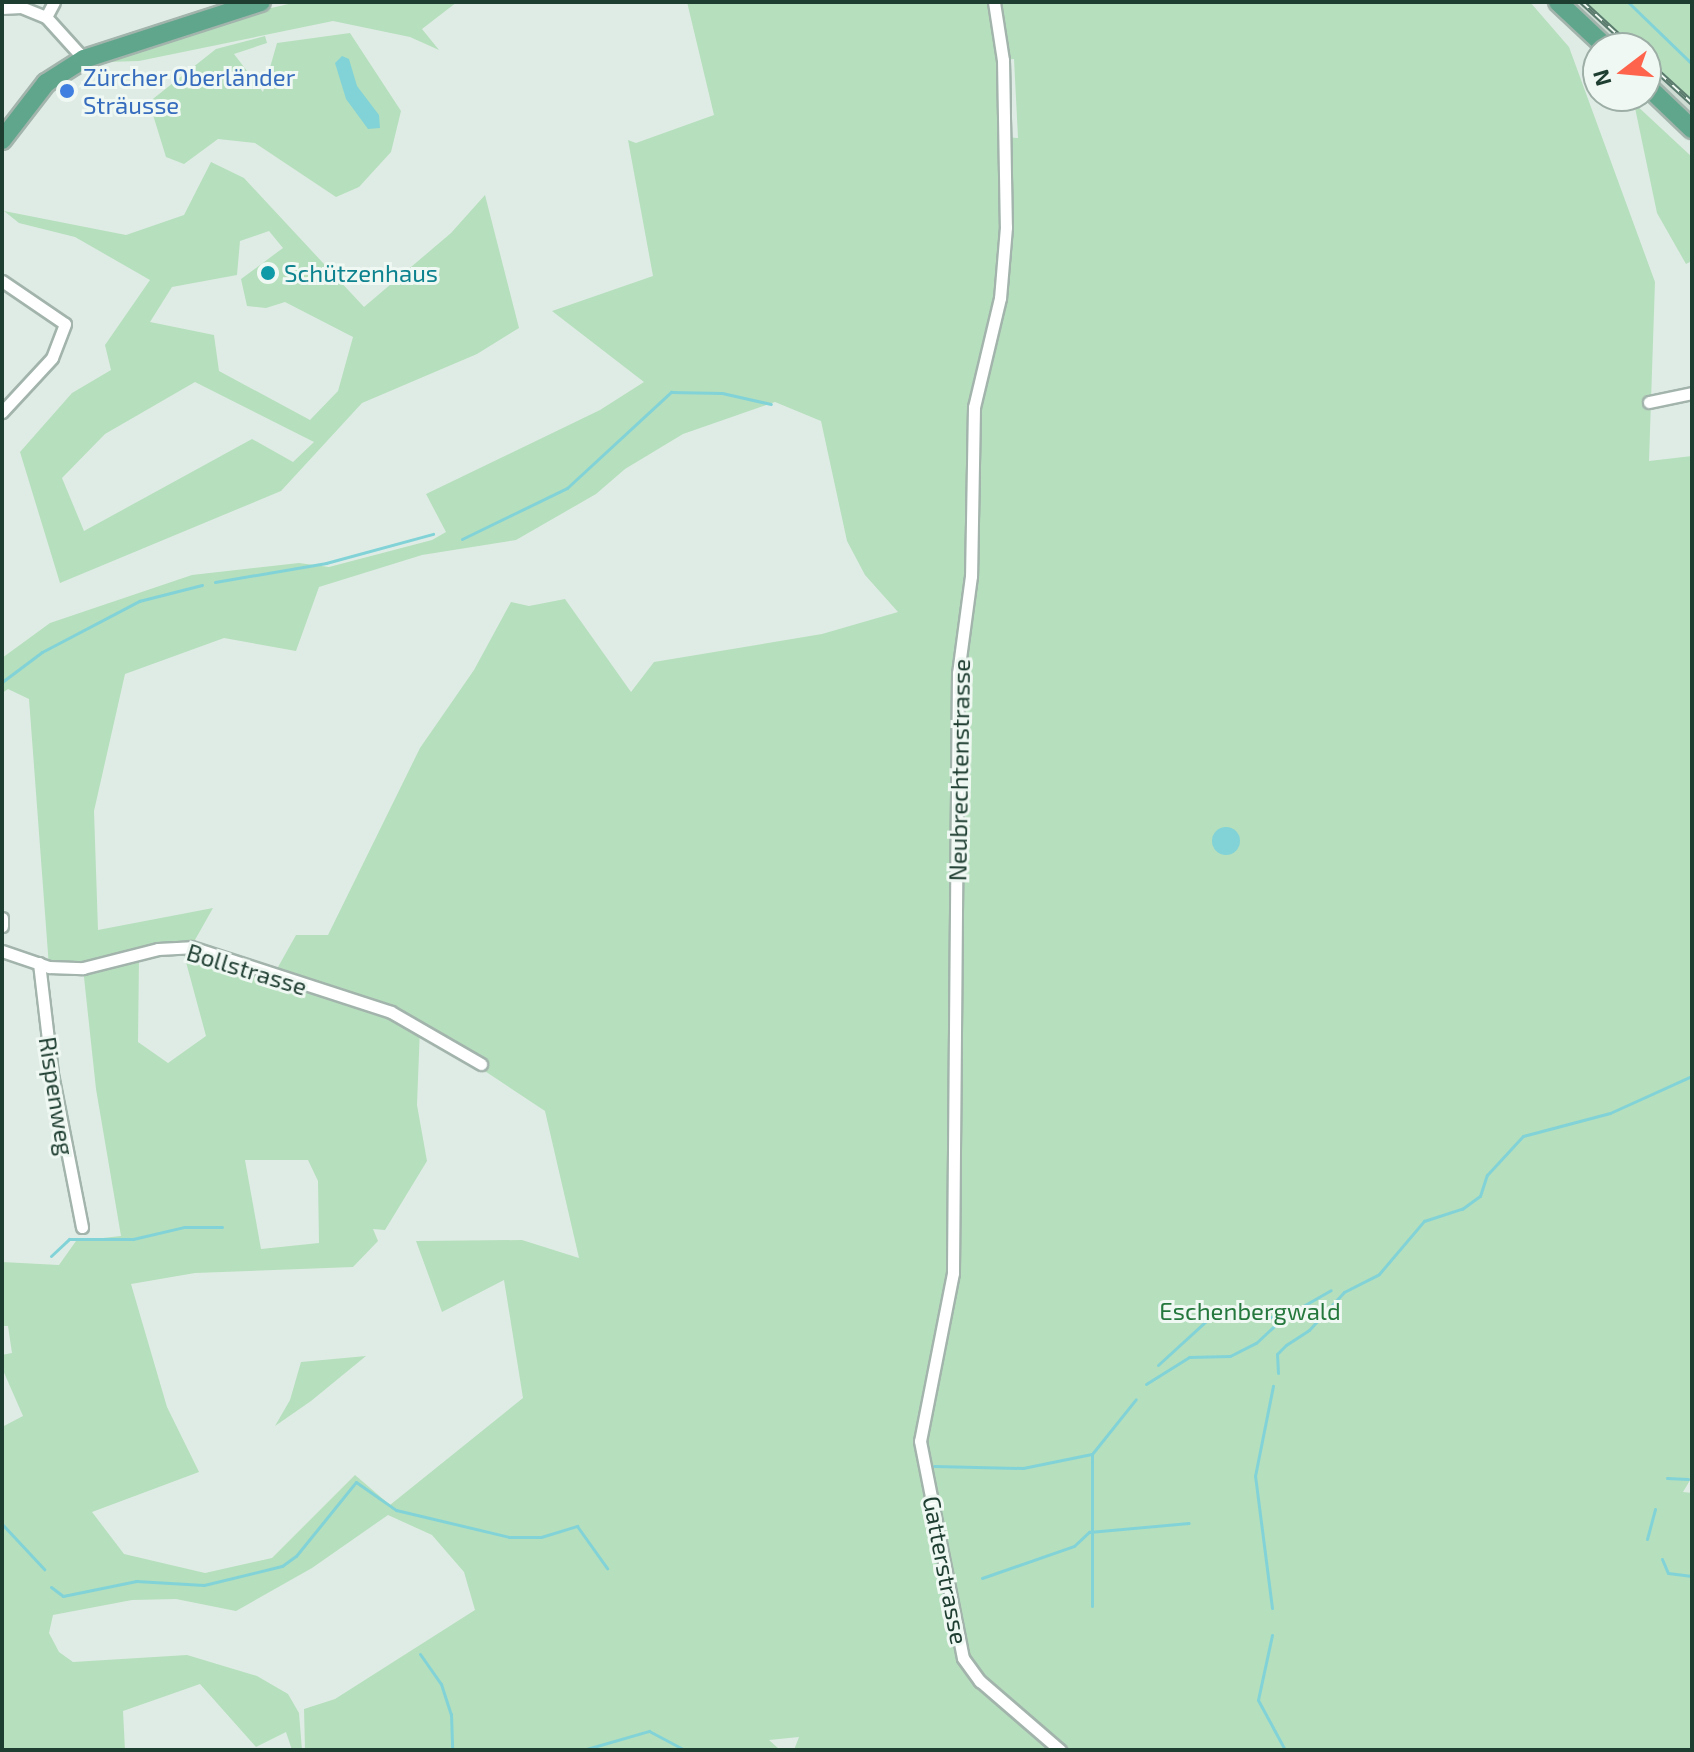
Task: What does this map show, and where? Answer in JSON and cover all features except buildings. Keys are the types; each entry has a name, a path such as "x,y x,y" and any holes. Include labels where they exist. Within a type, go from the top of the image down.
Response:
{"main road":[{"path":"2,140 46,83 84,59 261,2"},
{"path":"1558,2 1590,32"},
{"path":"1662,100 1692,129"}],"street":[{"path":"46,17 54,2"},
{"name":"Neubrechtenstrasse","path":"930,1398 953,1273 958,673 971,576 973,420 998,312 1006,249 1005,99 994,2"},
{"path":"2,8 21,7 46,17 84,59"},
{"path":"2,281 65,324 52,358 2,412"},
{"path":"1649,402 1692,393"},
{"path":"2,918 2,926"},
{"name":"Bollstrasse","path":"2,951 39,963 83,968 158,949 191,947 391,1012 481,1064"},
{"name":"Rispenweg","path":"39,963 52,1074 82,1227"},
{"name":"Gatterstrasse","path":"930,1398 921,1447 961,1652 980,1681 1060,1750"}],"shaded area":[{"path":"1569,2 1599,2 1633,32 1602,32"},
{"path":"1662,57 1692,83 1692,116 1662,88"}],"green space":[{"path":"297,2 457,2 422,29 439,50 410,37 333,21 139,61 107,62 237,16"},
{"name":"Eschenbergwald","path":"687,2 1530,2 1569,47 1582,83 1582,112 1593,112 1655,282 1649,461 1692,456 1692,1477 1683,1492 1692,1493 1692,1750 794,1750 799,1737 769,1740 780,1750 305,1750 304,1709 335,1699 475,1610 464,1572 432,1535 388,1515 312,1568 236,1611 176,1599 132,1600 53,1615 49,1633 59,1652 73,1662 187,1655 257,1676 288,1694 299,1713 302,1750 292,1750 286,1732 256,1747 200,1684 123,1711 125,1750 2,1750 2,1427 23,1416 2,1368 2,1355 12,1353 8,1326 2,1326 2,1262 59,1265 76,1241 121,1236 96,1089 83,968 49,967 29,699 8,689 2,693 2,658 50,623 192,575 299,563 329,567 432,540 446,532 426,494 600,410 644,382 552,311 653,276 628,140 636,143 714,115","holes":["1014,59 1018,138 1006,137 1004,60","775,402 821,421 847,541 865,575 898,612 822,634 654,662 631,692 565,599 529,606 511,602 474,670 420,748 328,935 296,935 273,976 183,951 206,1036 168,1063 138,1042 139,959 191,947 213,908 98,930 94,811 125,674 224,638 296,651 319,587 422,555 516,540 596,494 625,469 683,434","420,1028 545,1111 579,1258 522,1240 416,1241 442,1312 504,1280 523,1398 390,1505 355,1475 272,1558 205,1573 124,1554 92,1512 199,1472 167,1407 131,1284 195,1273 353,1267 378,1241 373,1229 385,1230 427,1161 417,1105","245,1160 308,1160 318,1181 319,1243 261,1249"]},
{"path":"1580,2 1692,2 1692,103 1662,76 1662,32 1613,32"},
{"path":"350,33 401,111 391,152 359,187 336,197 255,143 218,139 184,164 166,157 149,102 216,49 265,36 267,43 234,54 263,92 277,43"},
{"path":"1636,112 1644,112 1692,157 1692,261 1686,264 1657,213"},
{"path":"211,162 244,178 364,307 451,233 485,195 519,328 477,354 362,403 281,491 60,583 20,452 72,393 111,370 105,345 150,280 75,237 19,223 4,211 126,235 184,215","holes":["269,231 283,248 241,279 247,306 266,308 285,302 353,337 338,391 310,420 219,371 214,335 150,322 172,287 237,275 240,241","195,382 314,442 293,462 252,439 84,531 62,478 105,434"]},
{"path":"366,1356 275,1426 290,1400 301,1362"}],"water":[{"path":"342,56 349,59 357,86 379,115 380,128 368,129 346,99 335,63"},
{"path":"1226,827 1236,831 1240,841 1236,851 1226,855 1216,851 1212,841 1216,831"}],"waterway":[{"path":"1628,2 1692,64"},
{"path":"462,539 567,488 671,392 722,393 771,404"},
{"path":"215,582 326,563 433,534"},
{"path":"2,682 42,652 139,601 202,585"},
{"path":"1278,1373 1277,1354 1286,1345 1309,1330 1344,1292 1379,1274 1424,1221 1462,1209 1480,1196 1487,1175 1523,1136 1610,1113 1692,1076"},
{"path":"51,1256 69,1239 133,1239 184,1227 222,1227"},
{"path":"1158,1365 1216,1312 1282,1318 1331,1290"},
{"path":"1146,1384 1189,1357 1230,1356 1256,1343 1281,1320"},
{"path":"1272,1608 1255,1476 1273,1386"},
{"path":"1092,1606 1092,1454 1136,1399"},
{"path":"934,1466 1023,1468 1092,1454"},
{"path":"1667,1478 1688,1479"},
{"path":"51,1587 63,1596 136,1581 204,1585 282,1566 296,1556 356,1482 396,1510 509,1537 541,1537 577,1526 607,1568"},
{"path":"1647,1539 1655,1509"},
{"path":"982,1578 1074,1546 1089,1532 1189,1523"},
{"path":"2,1524 44,1569"},
{"path":"1662,1559 1668,1573 1692,1576"},
{"path":"1272,1635 1258,1700 1285,1750"},
{"path":"420,1654 441,1684 451,1714 452,1750"},
{"path":"583,1750 649,1731 684,1750"}],"railway":[{"path":"1582,2 1615,32"},
{"path":"1662,76 1692,103"}],"place":[{"name":"Zürcher Oberländer Sträusse","path":"67,91"},
{"name":"Schützenhaus","path":"268,273"}]}
